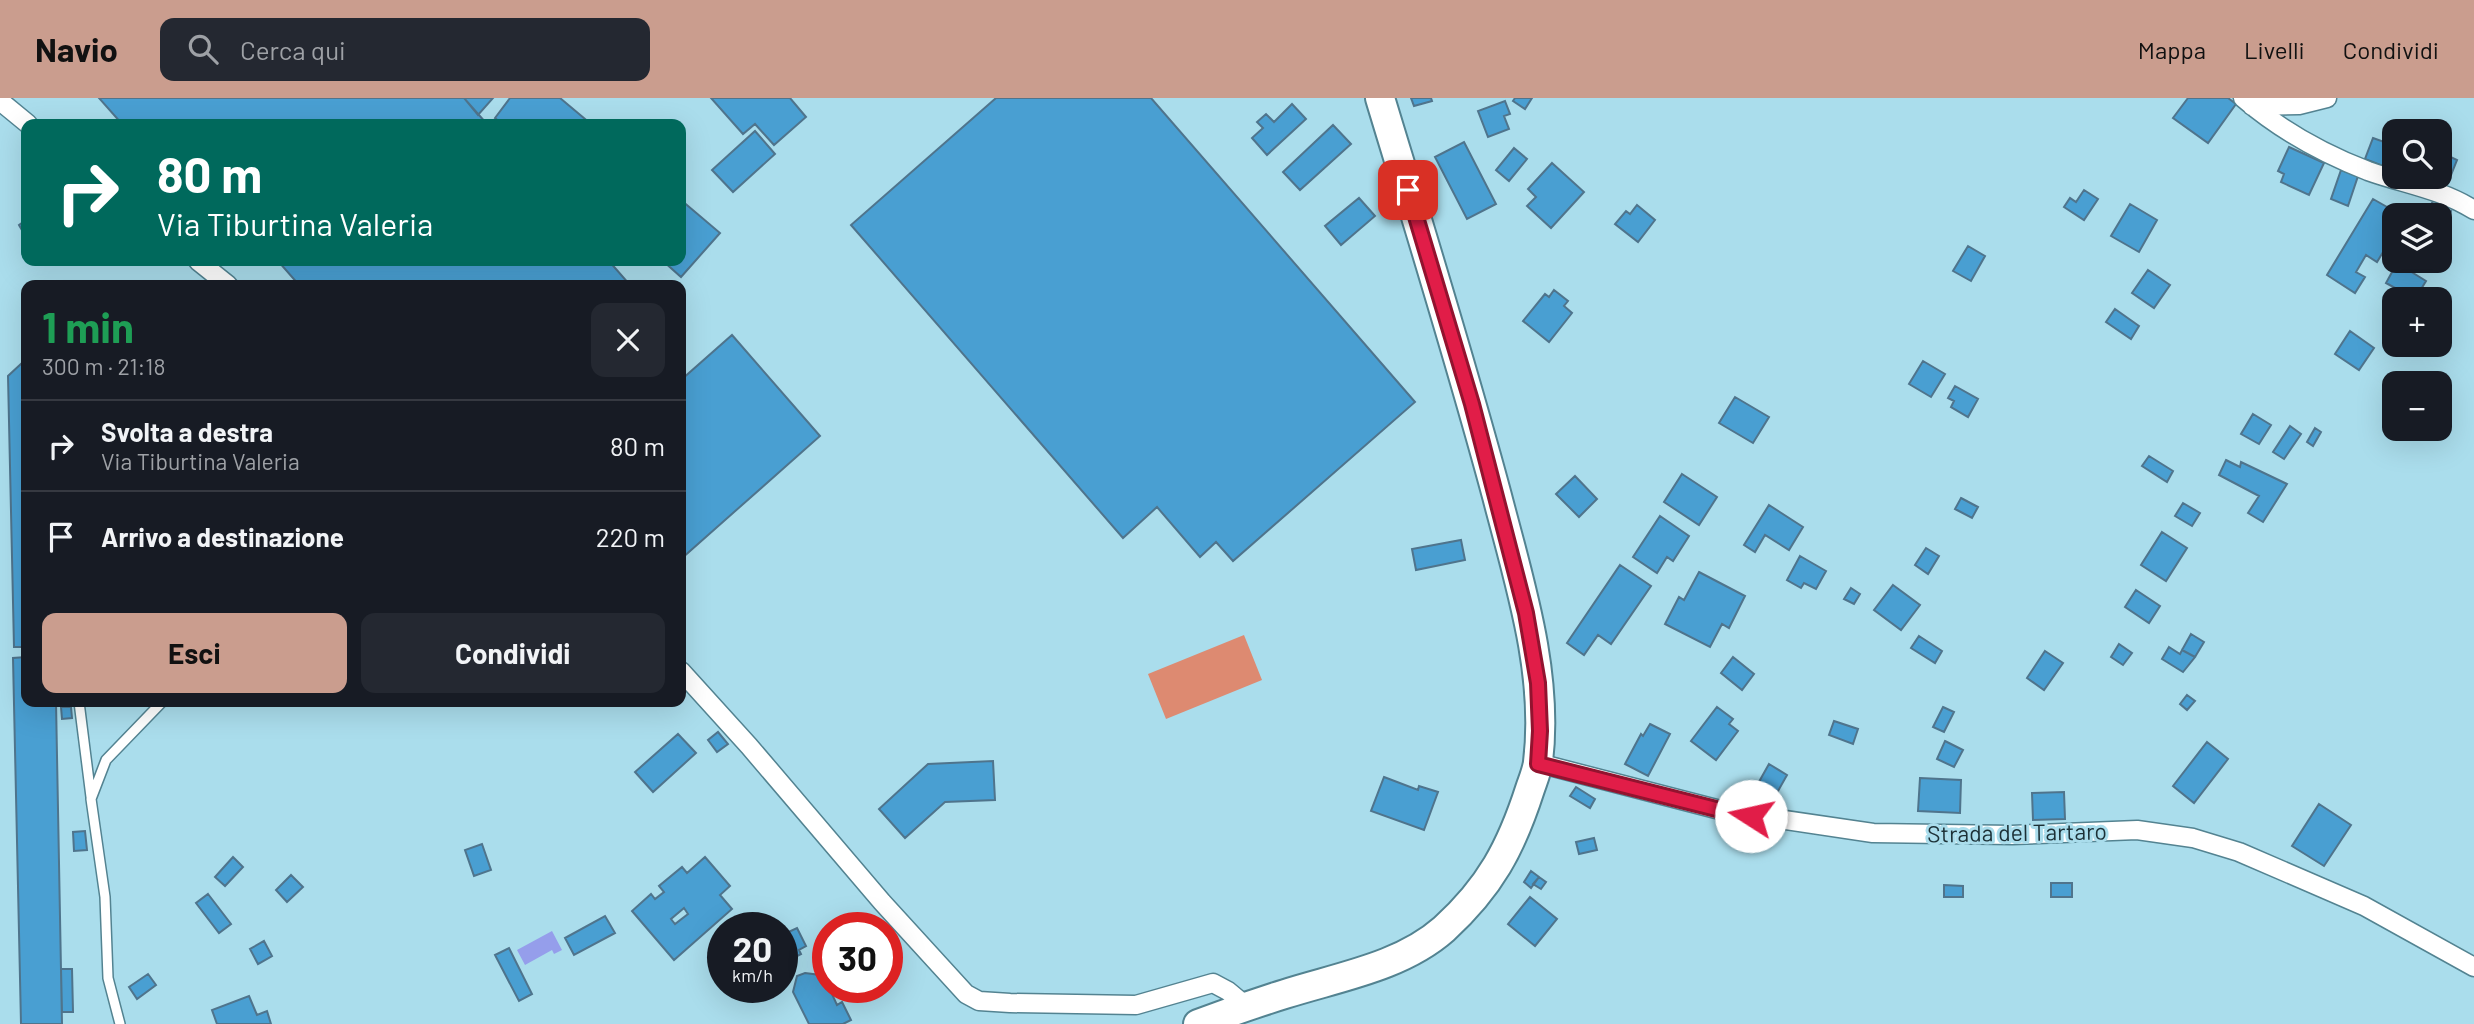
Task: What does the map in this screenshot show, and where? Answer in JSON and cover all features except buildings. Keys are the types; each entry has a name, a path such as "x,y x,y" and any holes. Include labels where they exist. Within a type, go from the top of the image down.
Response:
{"main road":[{"path":"1198,1024 1246,1006 1390,961 1442,930 1462,911 1500,863 1526,806 1538,764 1538,683 1514,563 1466,383 1380,98"}],"street":[{"path":"2247,102 2299,105 2328,98"},
{"path":"0,102 22,119"},
{"path":"2247,102 2294,134 2348,162 2440,193 2474,211"},
{"path":"204,266 222,280"},
{"path":"686,677 882,902 966,994 979,1001 1136,1005 1213,983 1228,990 1246,1006"},
{"name":"Strada del Tartaro","path":"1538,764 1724,811 1872,833 2012,835 2137,830 2193,838 2239,852 2364,906 2474,967"}],"lane":[{"path":"80,707 105,897 108,978 120,1024"},
{"path":"91,799 106,760 157,707"}],"shaded area":[{"path":"1244,635 1262,680 1166,719 1148,674"}],"water":[{"path":"552,931 562,950 554,954 552,950 525,965 517,950"}],"route":[{"path":"1408,190 1472,404 1526,613 1538,683 1538,764 1751,816"}]}
